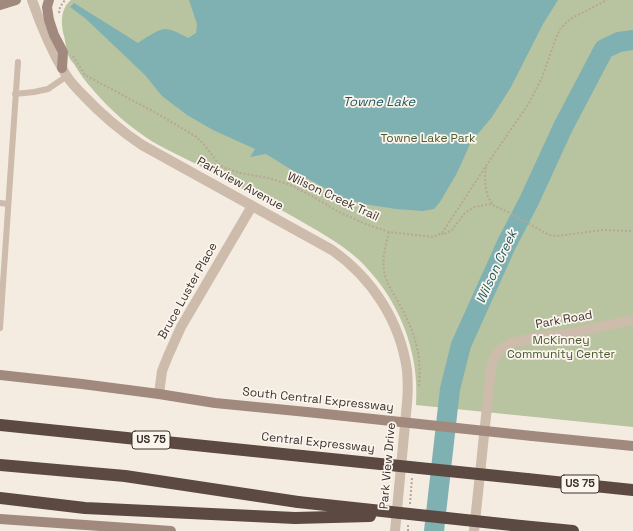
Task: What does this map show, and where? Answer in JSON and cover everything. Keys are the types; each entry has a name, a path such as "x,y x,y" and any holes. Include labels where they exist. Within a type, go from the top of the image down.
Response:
{"highway":[{"name":"Central Expressway","path":"0,425 633,490"},
{"path":"0,465 125,476 298,502 573,531"},
{"path":"0,498 84,508 295,518 417,515"}],"main road":[{"path":"0,5 16,0"},
{"path":"49,0 47,7 49,20 54,35 63,52 65,72"},
{"name":"South Central Expressway","path":"0,375 82,384 215,403 633,446"},
{"path":"0,519 52,527 171,531"}],"street":[{"name":"Parkview Avenue","path":"32,0 48,40 65,72 93,106 122,132 142,145 332,250 344,259 366,281 377,294 400,340 407,370 407,403"},
{"name":"Bruce Luster Place","path":"158,394 162,371 181,327 252,206"},
{"name":"Park Road","path":"474,531 492,363 496,354 502,348 511,343 538,337 571,333 633,320"},
{"name":"Park View Drive","path":"395,531 407,403"}],"lane":[{"path":"0,328 18,62"},
{"path":"16,94 48,89 65,72"},
{"path":"0,203 8,204"}],"path":[{"path":"59,19 60,7 65,0"},
{"path":"442,233 529,102 541,80 560,29 570,19 607,0"},
{"name":"Wilson Creek Trail","path":"73,55 85,74 195,136 203,143 222,166 240,173 268,178 288,184 339,212 368,225 390,232 433,237 442,233"},
{"path":"486,166 485,180 489,200 492,204 526,221 549,235 557,236 603,230 633,231"},
{"path":"442,233 443,235 452,230 464,214 474,207 489,204 497,206"},
{"path":"390,232 384,257 384,272 402,307"}],"green space":[{"name":"Towne Lake Park","path":"71,0 633,0 633,427 416,405 414,364 404,326 395,307 372,274 358,259 326,236 260,198 153,142 114,112 88,84 68,55 62,17 67,4"}],"water":[{"name":"Towne Lake","path":"189,0 558,0 543,24 511,87 492,117 471,142 457,173 440,202 434,209 423,211 364,204 344,198 339,200 336,198 336,194 295,172 266,154 250,157 255,149 213,130 187,115 162,96 145,75 86,19 70,7 74,3 138,43 154,33 164,29 179,33 188,38 196,33 197,24"}],"waterway":[{"name":"Wilson Creek","path":"434,531 450,389 461,345 507,243 529,201 563,127 604,49 619,42 633,40"}],"park label":[{"name":"McKinney Community Center","path":"561,348"}]}
